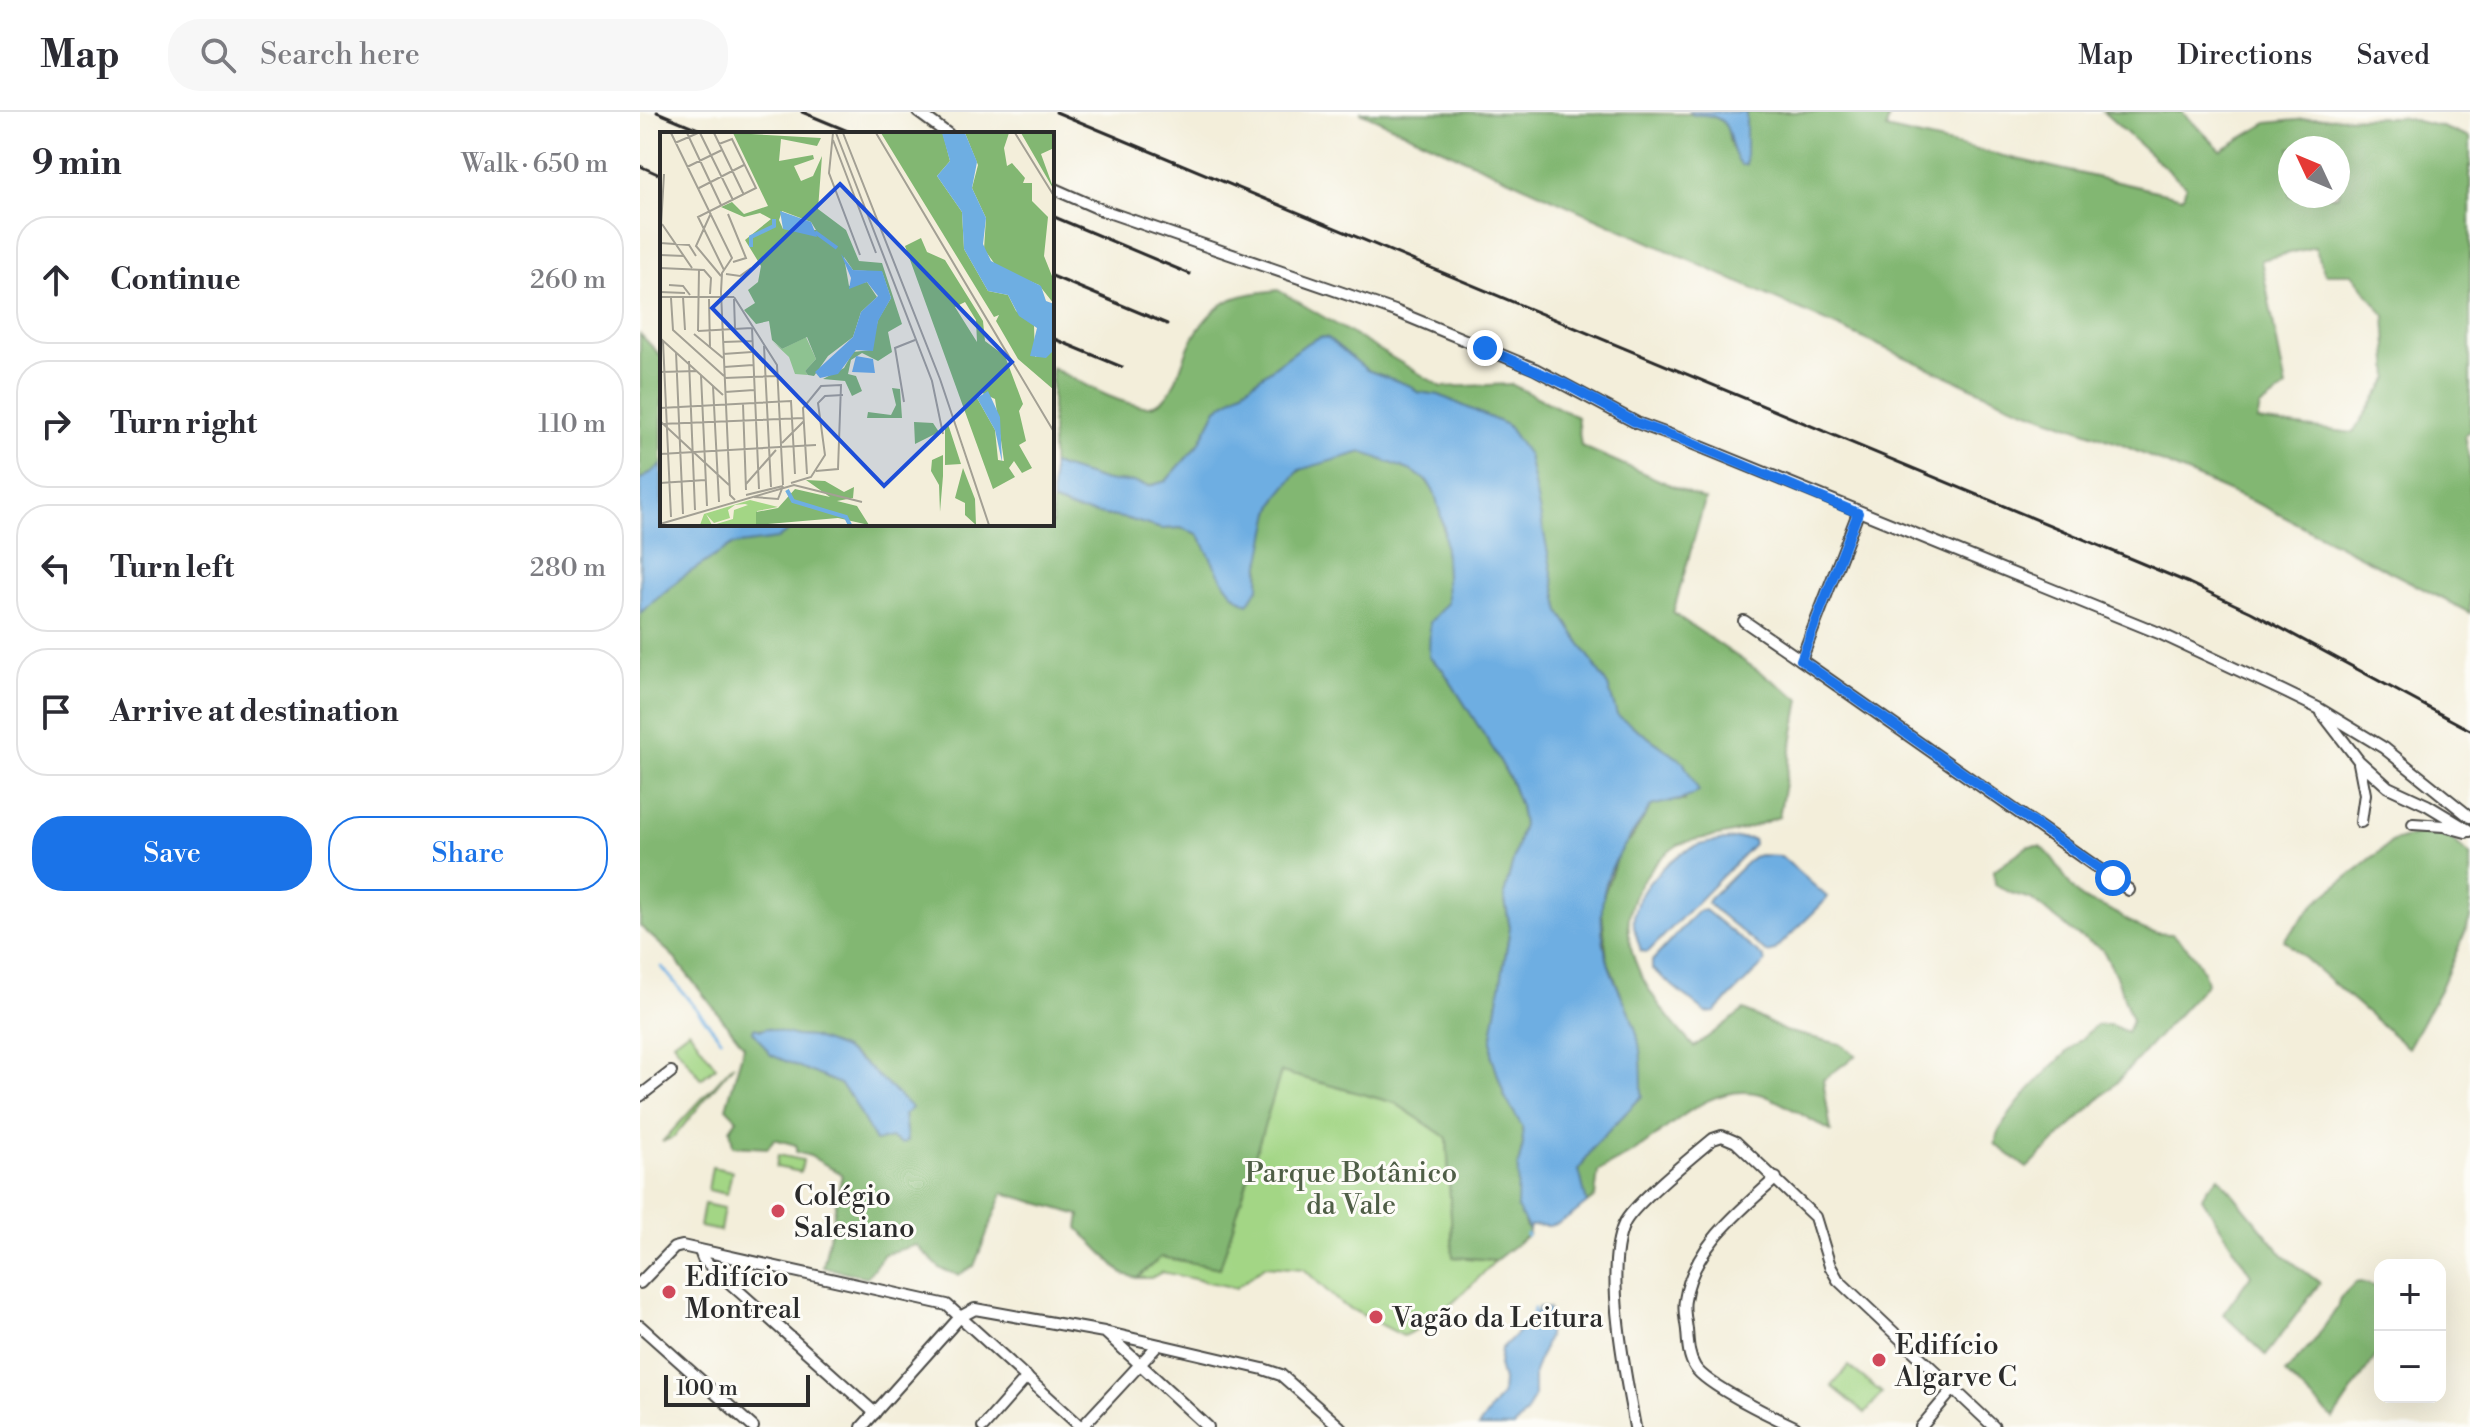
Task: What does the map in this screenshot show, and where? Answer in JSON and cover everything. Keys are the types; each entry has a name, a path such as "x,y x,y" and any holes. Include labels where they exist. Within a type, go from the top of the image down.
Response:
{"street":[{"path":"918,112 945,132"},
{"path":"1054,189 1102,210 1395,311 1535,369 1637,423 2159,633 2318,708 2393,755 2470,817"},
{"path":"1801,660 1858,513"},
{"path":"1744,621 2129,890"},
{"path":"2318,708 2359,761 2388,787 2427,805 2470,832"},
{"path":"2359,761 2365,794 2361,822"},
{"path":"2413,824 2470,832"},
{"path":"640,1096 671,1072"},
{"path":"1635,1427 1617,1303 1617,1249 1624,1221 1718,1136 1727,1136 1815,1217 1830,1266 1838,1280 1994,1427"},
{"path":"1776,1178 1720,1231 1704,1252 1692,1274 1684,1302 1689,1351 1694,1366 1723,1389 1795,1427"},
{"path":"640,1283 674,1248 682,1246 947,1305 1082,1427 1158,1345"},
{"path":"700,1251 703,1259 875,1413"},
{"path":"862,1427 960,1317 975,1309 1104,1332 1263,1369 1281,1375 1340,1427"},
{"path":"640,1326 753,1427"},
{"path":"1104,1332 1208,1427"},
{"path":"983,1427 1027,1377"},
{"path":"1921,1427 1954,1388"}],"green space":[{"path":"1360,112 1705,114 1725,124 1732,148 1746,164 1746,112 1890,112 1886,129 2183,197 2186,186 2103,112 2182,112 2221,150 2267,123 2316,118 2400,117 2442,127 2470,138 2470,430 2465,435 2470,465 2470,613 2265,507 2120,444 2009,404","holes":["2315,247 2325,274 2352,274 2385,316 2389,378 2353,433 2257,421 2260,407 2286,388 2261,260"]},
{"path":"1278,290 1442,387 1511,384 1577,417 1581,446 1705,500 1673,613 1800,699 1779,817 1732,833 1685,842 1663,856 1643,880 1632,902 1628,925 1631,947 1638,970 1650,991 1694,1047 1744,1010 1785,1031 1840,1044 1856,1055 1823,1080 1831,1131 1767,1096 1742,1092 1725,1094 1693,1109 1635,1151 1598,1172 1595,1197 1587,1203 1579,1171 1594,1146 1642,1096 1637,1034 1607,959 1601,903 1620,849 1632,838 1651,806 1685,801 1658,744 1617,715 1608,686 1560,612 1528,456 1507,425 1439,395 1417,392 1411,386 1367,370 1328,338 1320,337 1307,343 1217,409 1199,444 1166,481 1149,486 1106,481 1054,465 1054,369 1121,401 1154,405 1170,392 1192,340 1214,311 1221,305 1252,293"},
{"path":"640,334 660,355 660,466 640,480"},
{"path":"1363,452 1389,460 1423,478 1434,493 1445,542 1448,593 1429,657 1443,670 1495,752 1520,806 1523,824 1504,895 1510,928 1492,1036 1492,1057 1505,1097 1522,1126 1523,1144 1518,1166 1528,1235 1496,1260 1453,1257 1447,1138 1395,1103 1281,1072 1220,1268 1161,1257 1137,1278 1123,1274 1078,1228 1080,1215 1003,1193 974,1266 958,1275 941,1269 916,1245 884,1254 867,1277 823,1267 842,1174 810,1156 796,1152 796,1145 774,1139 768,1148 733,1146 730,1129 737,1119 726,1108 744,1046 671,954 640,926 640,613 681,578 732,545 792,526 1054,526 1054,502 1075,510 1128,519 1162,529 1181,528 1198,534 1231,591 1259,587 1263,541 1279,496 1298,472","holes":["754,1028 812,1037 842,1048 860,1060 911,1108 904,1115 907,1140 899,1143 891,1138 875,1141 852,1098 840,1084 771,1055 753,1031"]},
{"path":"2424,832 2449,838 2470,855 2470,918 2440,990 2408,1048 2284,940 2316,902 2393,841"},
{"path":"2028,846 2040,846 2046,851 2084,899 2141,928 2154,933 2172,934 2194,956 2207,983 2115,1084 2027,1168 1995,1144 2010,1114 2038,1081 2096,1025 2111,1025 2127,1032 2132,1021 2103,950 2074,933 2031,899 1995,884 1994,870"},
{"path":"689,1030 716,1067 701,1079 673,1042"},
{"path":"734,1064 674,1137 662,1142"},
{"name":"Parque Botânico da Vale","path":"1281,1071 1395,1103 1447,1138 1453,1257 1496,1260 1464,1292 1416,1330 1403,1336 1341,1304 1304,1269 1265,1266 1236,1288 1162,1272 1151,1278 1137,1278 1161,1257 1220,1267"},
{"path":"778,1155 803,1160 801,1172 776,1167"},
{"path":"712,1167 732,1171 727,1194 708,1190"},
{"path":"2219,1177 2283,1255 2320,1283 2266,1355 2223,1314 2251,1275 2202,1198 2206,1189"},
{"path":"704,1204 724,1208 720,1231 700,1227"},
{"path":"2355,1283 2374,1286 2374,1359 2333,1419 2285,1373 2315,1340 2337,1308 2340,1298"},
{"path":"1849,1366 1882,1393 1865,1413 1832,1386"}],"water":[{"path":"1690,112 1746,112 1746,165 1741,165 1735,156 1724,123 1718,118"},
{"path":"1320,337 1328,338 1367,370 1411,386 1417,392 1439,395 1507,425 1528,455 1560,612 1608,686 1617,715 1683,762 1699,791 1651,806 1609,874 1602,905 1603,938 1610,969 1637,1034 1642,1096 1594,1146 1579,1170 1587,1203 1554,1225 1530,1226 1529,1230 1517,1208 1522,1126 1505,1097 1492,1057 1492,1036 1510,928 1504,895 1523,824 1520,806 1495,752 1443,670 1429,657 1430,622 1447,603 1444,528 1435,494 1428,482 1414,472 1362,452 1299,470 1278,496 1271,512 1259,569 1259,587 1248,604 1225,583 1198,534 1181,528 1162,529 1128,519 1075,510 1054,502 1054,465 1106,481 1149,486 1166,481 1199,444 1217,409 1307,343"},
{"path":"660,466 660,526 795,526 777,539 732,545 681,578 640,613 640,480"},
{"path":"1741,838 1753,839 1754,844 1648,952 1641,951 1634,913 1654,877 1675,858 1697,846"},
{"path":"1781,856 1827,897 1774,951 1767,953 1707,903 1753,857"},
{"path":"1705,910 1763,957 1765,962 1715,1012 1706,1013 1652,969 1652,961 1698,911"},
{"path":"754,1028 812,1037 842,1048 867,1066 912,1108 904,1115 907,1141 902,1144 891,1138 875,1141 852,1098 840,1084 771,1055 753,1031"},
{"path":"1539,1307 1549,1309 1548,1337 1534,1372 1534,1397 1527,1412 1514,1427 1478,1427 1502,1394 1501,1349 1537,1313"}],"waterway":[{"path":"662,967 721,1039"},
{"path":"1533,1316 1534,1308"}],"railway":[{"path":"657,112 705,132"},
{"path":"802,112 850,132"},
{"path":"1056,112 2189,583 2251,612 2470,730"},
{"path":"640,166 660,175"},
{"path":"1054,217 1190,274"},
{"path":"1054,277 1167,324"},
{"path":"1054,339 1122,367"}],"place":[{"name":"Colégio Salesiano","path":"778,1211"},
{"name":"Edifício Montreal","path":"669,1292"},
{"name":"Vagão da Leitura","path":"1376,1317"},
{"name":"Edifício Algarve C","path":"1879,1360"}],"route":[{"path":"1485,348 1535,369 1637,423 1858,513 1801,660 2113,878"}]}
